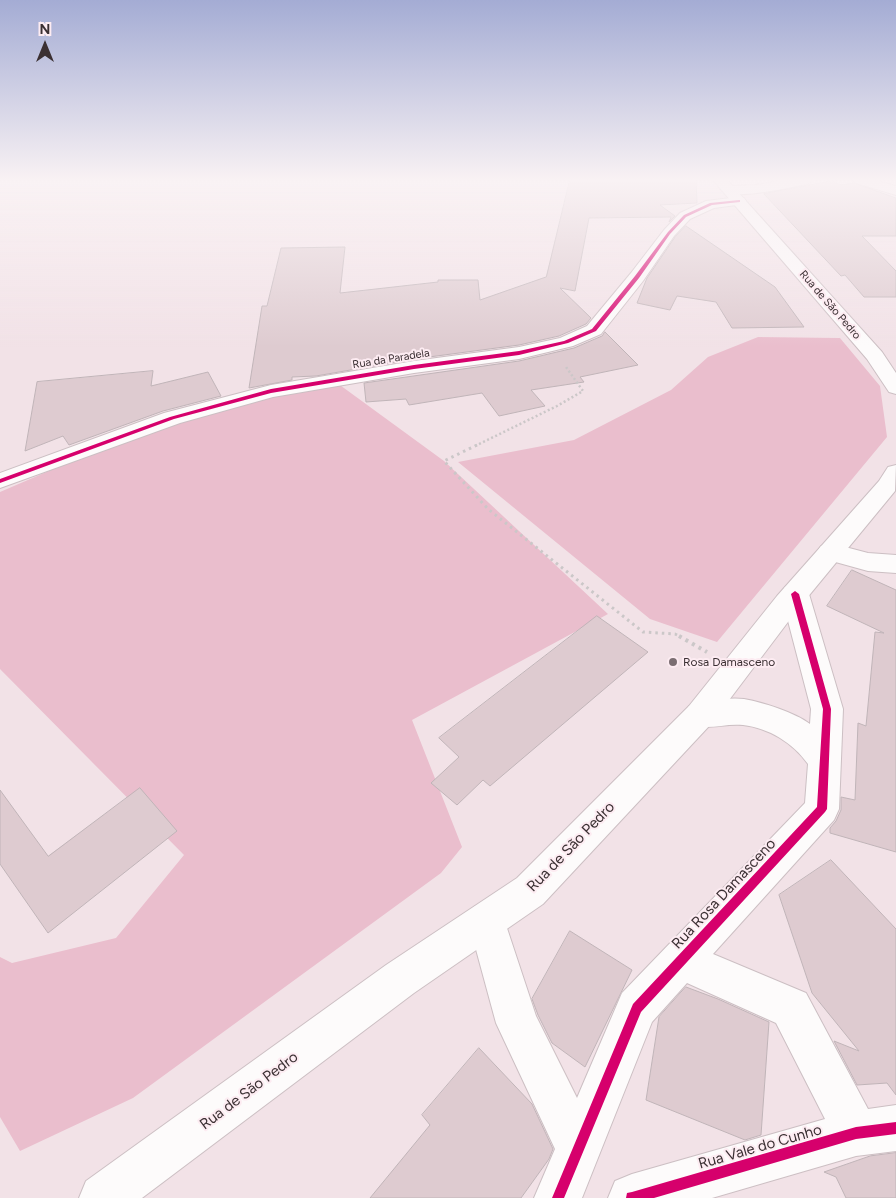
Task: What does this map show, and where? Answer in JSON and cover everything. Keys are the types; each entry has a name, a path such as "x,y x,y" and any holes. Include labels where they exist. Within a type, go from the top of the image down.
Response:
{"street":[{"name":"Rua da Paradela","path":"0,482 172,418 271,390 414,367 519,353 566,342 594,330 638,277 667,236"},
{"name":"Rua de São Pedro","path":"770,236 875,356 893,381"},
{"name":"Rua de São Pedro","path":"103,1198 400,979 530,891 700,715 795,594 896,472"},
{"path":"830,552 868,562 896,564"},
{"name":"Rua Rosa Damasceno","path":"558,1198 637,1008 822,809 827,710 795,594"},
{"path":"700,715 743,712 790,726 812,744 825,761"},
{"path":"487,920 517,1023 579,1149"},
{"path":"681,960 791,1008 876,1131"},
{"name":"Rua Vale do Cunho","path":"632,1198 876,1131"}],"path":[{"path":"549,346 574,376 583,391 557,406 444,461 488,509 643,632 675,634 736,668"}],"shaded area":[{"path":"758,337 840,338 880,386 887,437 717,642 650,619 458,462 574,440 671,390 708,357"},
{"path":"333,380 444,461 608,614 412,720 462,847 441,873 133,1098 20,1151 0,1117 0,957 12,963 116,938 184,855 0,669 0,492 172,418"}],"building":[{"path":"556,236 586,236 575,291 560,288 591,318 586,324 559,336 519,345 414,359 316,376 292,377 292,380 249,388 262,306 267,306 281,248 345,247 340,293 438,282 438,280 478,280 480,300 546,277"},
{"path":"700,236 775,287 804,327 732,328 716,302 677,296 670,310 637,303 647,278 675,237"},
{"path":"803,236 896,236 862,236 896,271 896,297 864,297 845,275 841,276"},
{"path":"605,332 638,365 580,377 584,382 531,390 545,406 499,416 482,393 409,405 406,399 366,402 364,383 519,361 574,348 602,336"},
{"path":"153,371 151,386 208,372 221,396 163,411 69,445 63,436 25,451 37,382"},
{"path":"852,570 896,590 896,852 830,833 830,828 841,810 841,797 855,800 858,723 866,726 875,632 884,633 827,606"},
{"path":"597,616 648,652 490,786 483,780 457,805 431,783 459,757 439,738"},
{"path":"140,788 177,831 48,933 0,864 0,790 48,856"},
{"path":"831,860 896,929 896,1095 887,1083 857,1085 834,1041 859,1051 812,993 779,895"},
{"path":"570,931 632,970 585,1067 552,1043 532,999"},
{"path":"686,987 769,1022 761,1135 745,1140 646,1100 659,1017"},
{"path":"479,1048 532,1104 553,1149 549,1159 521,1198 370,1198 430,1125 422,1115"},
{"path":"896,1153 896,1198 846,1198 836,1177 824,1172 870,1156"}],"cycle path":[{"path":"0,481 172,418 271,391 414,367 519,353 566,342 594,330 637,277 667,236"},
{"path":"558,1198 637,1008 822,809 827,709 795,594"},
{"path":"632,1198 856,1133 896,1128"}],"place":[{"name":"Rosa Damasceno","path":"673,662"}]}
